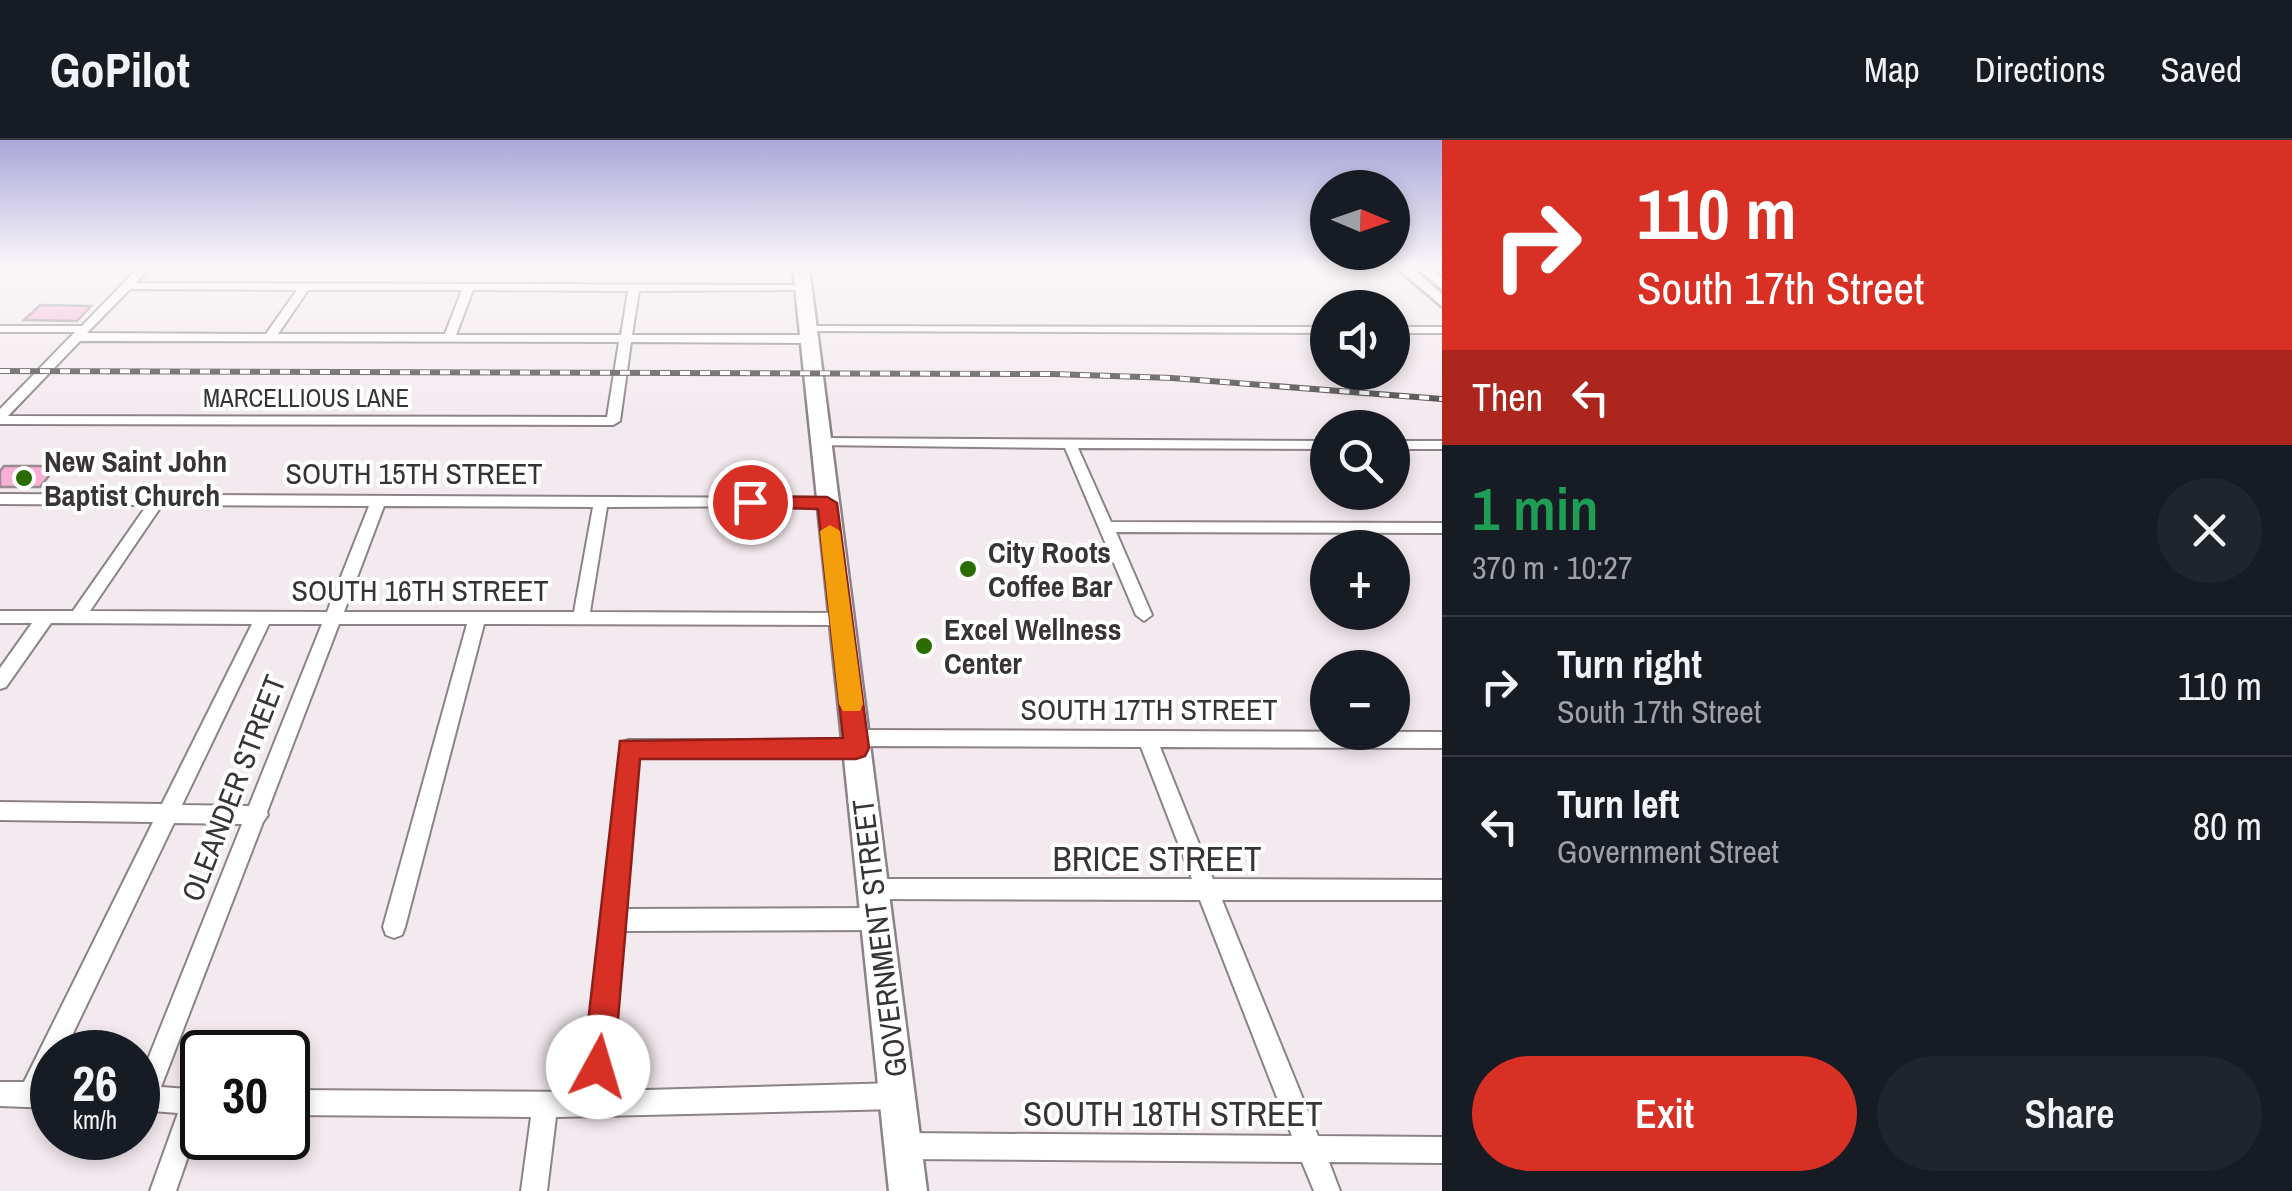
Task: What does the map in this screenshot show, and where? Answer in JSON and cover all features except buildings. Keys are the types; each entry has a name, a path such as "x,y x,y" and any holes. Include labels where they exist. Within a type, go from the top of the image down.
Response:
{"main road":[{"name":"GOVERNMENT STREET","path":"807,316 908,1191"}],"street":[{"path":"0,419 99,316"},
{"path":"270,337 284,316"},
{"path":"449,338 458,316"},
{"path":"626,339 630,316"},
{"path":"0,330 270,337 626,339 1310,330"},
{"path":"1410,330 1442,330"},
{"name":"MARCELLIOUS LANE","path":"0,419 613,422 626,339"},
{"path":"820,442 1310,444"},
{"path":"1070,444 1144,614"},
{"path":"1410,445 1442,445"},
{"name":"SOUTH 15TH STREET","path":"0,499 827,503"},
{"path":"78,616 157,500"},
{"name":"OLEANDER STREET","path":"160,1053 380,500"},
{"path":"580,618 601,501"},
{"path":"1106,527 1442,528"},
{"name":"SOUTH 16TH STREET","path":"0,616 841,619"},
{"path":"0,682 46,617"},
{"path":"70,1030 167,812 264,617"},
{"path":"394,926 477,619"},
{"path":"1146,739 1328,1191"},
{"name":"SOUTH 17TH STREET","path":"613,920 629,748 1146,739 1439,744"},
{"path":"0,811 258,814"},
{"name":"BRICE STREET","path":"613,920 874,904 1208,891 1442,890"},
{"path":"595,1104 613,920"},
{"path":"0,1094 30,1095"},
{"path":"310,1103 545,1105 898,1096"},
{"path":"534,1191 545,1105"},
{"name":"SOUTH 18TH STREET","path":"903,1146 1442,1150"},
{"path":"162,1191 180,1148"}],"railway":[{"path":"0,371 1053,374 1172,378 1442,399"}],"slow traffic":[{"path":"830,531 851,704"}],"place":[{"name":"New Saint John Baptist Church","path":"24,478"},
{"name":"City Roots Coffee Bar","path":"968,569"},
{"name":"Excel Wellness Center","path":"924,646"}],"route":[{"path":"598,1067 629,748 856,748 827,503 750,502"}]}
